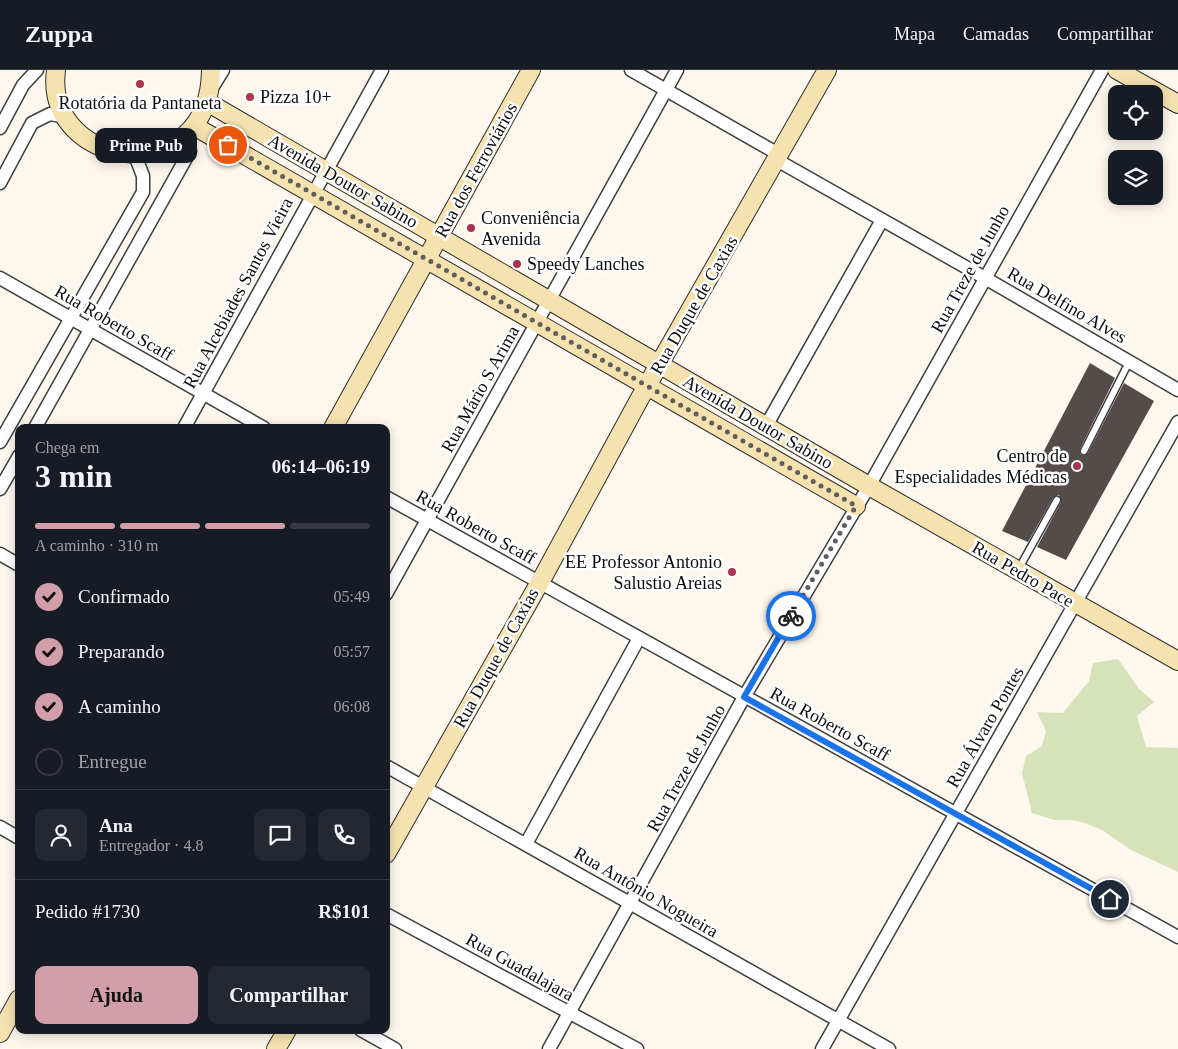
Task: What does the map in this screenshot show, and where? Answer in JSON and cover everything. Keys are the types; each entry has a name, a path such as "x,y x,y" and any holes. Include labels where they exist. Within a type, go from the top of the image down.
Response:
{"street":[{"path":"0,128 23,85 37,70"},
{"path":"56,70 58,98 66,117 78,133 95,145 114,152 135,154 152,152 169,146 189,131 223,70"},
{"path":"208,98 211,70"},
{"name":"Rua Alcebiades Santos Vieira","path":"186,424 312,193 382,70"},
{"name":"Rua dos Ferroviários","path":"335,424 531,70"},
{"name":"Rua Delfino Alves","path":"631,70 882,220 1178,390"},
{"name":"Rua Mário S Arima","path":"390,587 677,70"},
{"name":"Rua Duque de Caxias","path":"390,847 647,386 781,159 827,70"},
{"name":"Rua Treze de Junho","path":"549,1049 744,697 868,486 1102,70"},
{"path":"1117,70 1178,104"},
{"name":"Avenida Doutor Sabino","path":"208,98 326,170 868,486"},
{"path":"0,183 32,123 50,114 66,117"},
{"path":"37,424 190,151 189,131"},
{"name":"Avenida Doutor Sabino","path":"189,131 312,193 856,506"},
{"path":"0,442 143,192 143,176 135,154"},
{"path":"766,426 882,220"},
{"name":"Rua Roberto Scaff","path":"0,278 257,424"},
{"name":"Rua Álvaro Pontes","path":"822,1049 1178,422"},
{"path":"0,489 15,463"},
{"name":"Rua Pedro Pace","path":"868,486 1076,604 1176,656"},
{"name":"Rua Roberto Scaff","path":"390,499 1178,937"},
{"path":"0,554 15,563"},
{"path":"526,844 639,638"},
{"name":"Rua Antônio Nogueira","path":"390,768 889,1049"},
{"path":"0,827 15,836"},
{"name":"Rua Guadalajara","path":"390,916 637,1049"},
{"path":"0,1033 15,1006"},
{"path":"276,1049 285,1034"},
{"path":"368,1034 395,1049"}],"lane":[{"path":"1084,451 1130,362"},
{"path":"1018,571 1057,500"}],"green space":[{"path":"1118,659 1139,689 1154,702 1137,716 1146,747 1178,748 1178,872 1131,850 1102,830 1082,822 1054,820 1032,813 1022,773 1026,756 1042,746 1046,731 1037,712 1063,713 1089,681 1093,663"}],"building":[{"name":"Centro de Especialidades Médicas","path":"1090,363 1115,378 1080,449 1081,455 1088,453 1124,383 1154,401 1066,560 1037,547 1061,502 1059,495 1053,498 1028,542 1002,531"}],"way so far":[{"path":"228,145 856,506 791,616"}],"place":[{"name":"Rotatória da Pantaneta","path":"140,84"},
{"name":"Pizza 10+","path":"250,97"},
{"name":"Prime Pub","path":"228,145"},
{"name":"Conveniência Avenida","path":"471,228"},
{"name":"Speedy Lanches","path":"517,264"},
{"name":"Centro de Especialidades Médicas","path":"1077,466"},
{"name":"EE Professor Antonio Salustio Areias","path":"732,572"}],"route":[{"path":"791,616 744,697 1110,899"}]}
